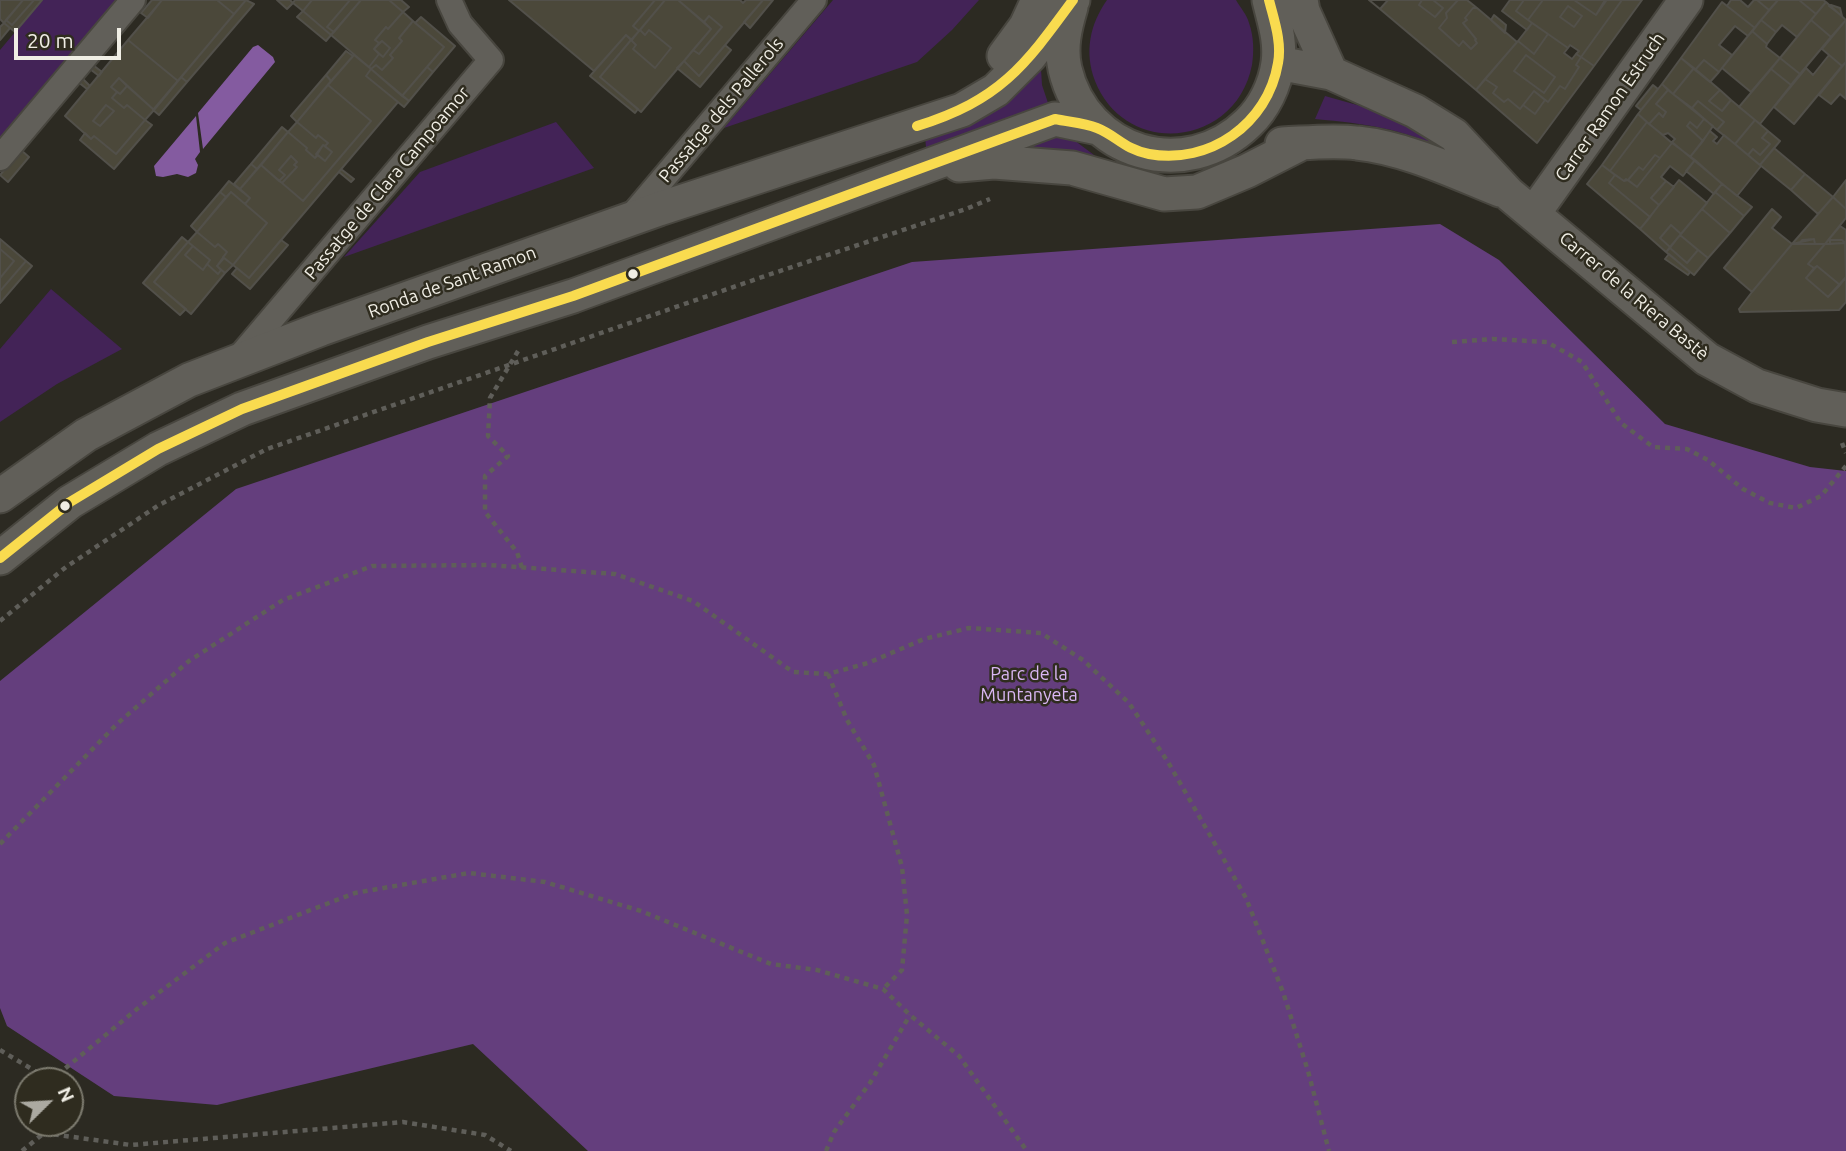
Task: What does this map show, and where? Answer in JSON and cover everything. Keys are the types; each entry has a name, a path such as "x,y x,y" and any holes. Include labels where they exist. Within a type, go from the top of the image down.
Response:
{"street":[{"path":"0,158 133,0"},
{"name":"Passatge de Clara Campoamor","path":"235,362 491,60 460,24 449,0"},
{"name":"Passatge dels Pallerols","path":"628,220 814,0"},
{"name":"Ronda de Sant Ramon","path":"929,122 1000,63 1026,26 1038,0"},
{"name":"Ronda de Sant Ramon","path":"0,496 86,435 189,380 334,324 628,220 961,110 996,90 1030,56 1073,0"},
{"name":"Ronda de Sant Ramon","path":"1073,0 1063,33 1064,68 1076,101 1098,128 1123,145 1151,155 1181,156 1210,150 1235,136 1256,116 1270,91 1278,63 1277,1 1303,11 1331,73"},
{"name":"Carrer Ramon Estruch","path":"1521,204 1686,0"},
{"name":"Carrer de la Riera Bastè","path":"1278,63 1331,73 1415,111 1454,135 1521,204 1707,359 1757,386 1817,405 1846,410"},
{"name":"Ronda de Sant Ramon","path":"0,558 71,502 158,450 242,409 428,342 573,296 1055,119 1098,128"},
{"name":"Ronda de Sant Ramon","path":"922,169 994,162 1072,168 1164,194 1196,192 1247,171 1302,143"},
{"name":"Carrer de la Riera Bastè","path":"1210,150 1302,143 1357,143 1397,151 1441,166 1521,204"}],"path":[{"path":"0,621 66,567 159,505 267,449 966,209"},
{"path":"1452,342 1547,342 1582,362 1621,423 1653,447 1687,449 1708,460 1744,489 1770,503 1796,508 1821,495 1846,466"},
{"path":"522,344 490,398 488,436 508,456 485,476 485,512 517,552 522,568"},
{"path":"0,844 117,723 188,661 284,600 372,566 489,565 615,574 693,601 793,672 828,674 868,663 924,639 969,628 1041,632 1083,660 1129,703 1168,762 1246,898 1283,992 1329,1151"},
{"path":"828,674 847,719 874,765 902,867 907,915 902,970 883,989"},
{"path":"67,1067 137,1009 225,943 355,893 469,873 545,882 641,911 771,964 817,970 883,989 959,1056 1027,1151"},
{"path":"826,1151 834,1132 870,1083 910,1015"},
{"path":"0,1050 27,1067"},
{"path":"76,1137 131,1144 403,1122 485,1135 511,1151"},
{"path":"22,1151 39,1137"},
{"path":"131,1144 138,1151"}],"shaded area":[{"path":"42,0 116,0 0,137 0,50"},
{"path":"833,0 979,0 952,30 917,62 724,128"},
{"path":"1107,0 1236,0 1248,20 1253,55 1242,92 1225,113 1203,127 1179,133 1154,132 1130,123 1110,106 1095,81 1089,49 1096,19"},
{"path":"258,45 273,57 275,62 203,149 198,113 253,47"},
{"path":"1041,69 1042,85 1048,103 926,148 925,135"},
{"path":"1325,96 1382,112 1418,127 1447,150 1382,128 1315,119"},
{"path":"196,116 200,152 195,159 198,165 196,173 188,177 177,174 156,176 154,166"},
{"path":"556,122 594,168 344,257 420,172"},
{"path":"1033,132 1066,134 1110,167 1020,150"},
{"path":"51,289 122,349 57,384 0,422 0,349"}],"green space":[{"name":"Parc de la Muntanyeta","path":"1440,224 1499,260 1665,424 1810,467 1846,471 1846,1151 588,1151 473,1044 217,1105 114,1096 84,1076 84,1067 70,1067 7,1026 0,1008 0,681 236,489 912,262"}],"building":[{"path":"0,0 23,0 4,23 0,19"},
{"path":"23,0 34,0 12,25 6,20"},
{"path":"34,0 42,0 15,32 4,23 6,20 12,25"},
{"path":"152,0 162,0 148,18 141,13"},
{"path":"162,0 217,0 234,14 178,81 128,40"},
{"path":"217,0 246,0 234,14"},
{"path":"246,0 254,4 187,82 181,77"},
{"path":"277,0 290,0 293,3 287,9"},
{"path":"295,0 312,0 303,11 293,3"},
{"path":"312,0 350,0 327,27 334,32 331,35 303,11"},
{"path":"350,0 361,0 334,32 327,27"},
{"path":"361,0 389,0 403,12 375,40 379,43 374,49 379,54 369,67 331,35"},
{"path":"389,0 401,0 409,7 403,12"},
{"path":"509,0 655,0 633,26 639,31 632,40 626,35 594,71"},
{"path":"655,0 665,0 639,31 633,26"},
{"path":"665,0 678,0 711,29 641,112 600,77 631,40 636,45 633,49 655,68 671,48 649,30 645,35 640,30"},
{"path":"678,0 740,0 743,3 746,0 763,0 699,76 684,61 693,50 699,54 722,27 709,16 704,22"},
{"path":"763,0 773,0 750,28 744,22"},
{"path":"1369,0 1388,0 1380,9"},
{"path":"1369,0 1388,0 1380,9"},
{"path":"1388,0 1422,0 1419,5 1435,17 1443,8 1433,0 1458,0 1446,13 1447,18 1439,28 1459,46 1463,41 1471,49 1477,43 1463,23 1473,8 1477,8 1517,42 1476,90 1380,9"},
{"path":"1422,0 1433,0 1443,8 1435,17 1419,5"},
{"path":"1458,0 1467,0 1477,8 1473,8 1463,23 1476,39 1477,43 1471,49 1463,41 1459,46 1439,28 1447,18 1446,13"},
{"path":"1510,0 1524,0 1516,11 1532,23 1527,30 1502,11"},
{"path":"1524,0 1543,0 1528,20 1516,11"},
{"path":"1543,0 1574,0 1596,15 1605,0 1622,0 1581,57 1576,54 1579,51 1570,45 1568,48 1528,20","holes":["1568,6 1582,16 1574,27 1560,17"]},
{"path":"1574,0 1605,0 1606,1 1596,15"},
{"path":"1622,0 1642,0 1594,66 1581,57"},
{"path":"1731,0 1740,0 1748,7 1757,0 1769,10 1755,28 1727,6"},
{"path":"1757,0 1778,0 1769,10"},
{"path":"1778,0 1799,0 1816,14 1797,37 1782,25 1776,32 1761,20"},
{"path":"1799,0 1823,0 1826,2 1816,14"},
{"path":"1722,2 1755,28 1748,36 1735,26 1719,45 1732,55 1719,72 1704,60 1695,70 1681,58"},
{"path":"1826,2 1846,20 1831,37 1811,20"},
{"path":"1568,6 1582,16 1574,27 1560,17"},
{"path":"1829,6 1840,8 1842,16"},
{"path":"303,11 331,35 326,41 297,17"},
{"path":"403,12 413,21 399,38 402,41 390,55 393,58 382,70 376,65 371,69 369,67 379,54 383,57 390,48 382,41 379,43 375,40"},
{"path":"1494,15 1506,25 1505,33 1491,20"},
{"path":"709,16 722,27 699,54 693,50 711,29 704,22"},
{"path":"421,17 455,46 433,72 427,67 444,47 415,23"},
{"path":"1761,20 1776,32 1767,44 1752,31"},
{"path":"1811,20 1831,37 1800,74 1780,58"},
{"path":"1846,20 1846,62 1842,66 1822,49"},
{"path":"413,21 444,47 402,96 371,69 376,65 382,70 393,58 390,55 402,41 399,38"},
{"path":"4,23 10,28 0,40 0,27"},
{"path":"1532,23 1548,34 1534,54 1518,41"},
{"path":"640,30 645,35 649,30 671,48 655,68 633,49 636,45 631,40"},
{"path":"1752,31 1780,58 1751,92 1722,68"},
{"path":"1548,34 1568,48 1564,53 1572,59 1576,54 1581,57 1576,65 1579,67 1565,89 1560,86 1548,102 1534,91 1520,109 1508,99 1504,102 1493,93 1497,87 1485,79 1518,41 1534,54","holes":["1526,55 1555,77 1544,93 1514,71"]},
{"path":"626,35 631,40 600,77 638,109 635,113 590,76"},
{"path":"128,40 178,81 154,110 119,78 111,87 117,92 112,98 124,108 127,105 145,120 116,154 94,136 91,139 65,116","holes":["106,105 114,111 100,126 93,121"]},
{"path":"382,41 390,48 383,57 374,49"},
{"path":"725,45 731,50 700,87 677,68 684,61 699,76"},
{"path":"346,51 353,56 331,81 326,75"},
{"path":"354,55 371,69 366,76 398,102 249,278 233,265 267,223 245,204 250,198 240,189 261,165 303,201 371,121 328,85"},
{"path":"1526,55 1555,77 1544,93 1514,71"},
{"path":"1829,55 1842,66 1794,124 1774,107 1806,68 1813,75"},
{"path":"1581,57 1594,66 1537,143 1476,90 1485,79 1497,87 1493,93 1504,102 1508,99 1520,109 1523,105 1535,114 1560,86 1565,89 1579,67 1576,65"},
{"path":"1681,58 1694,68 1673,94 1662,84"},
{"path":"1780,58 1800,74 1791,85 1771,69"},
{"path":"1704,60 1719,72 1710,82 1695,70"},
{"path":"1846,62 1846,99 1840,94 1831,104 1819,95"},
{"path":"93,65 102,72 99,76 90,69"},
{"path":"427,67 433,72 409,101 402,96"},
{"path":"1694,68 1720,90 1709,101 1722,111 1731,100 1755,120 1735,144 1717,130 1724,122 1698,101 1692,108 1673,94"},
{"path":"371,69 409,101 404,107 366,76"},
{"path":"1771,69 1791,85 1760,124 1739,107"},
{"path":"326,75 331,81 297,122 291,116"},
{"path":"181,77 187,82 159,115 153,110"},
{"path":"82,78 90,86 87,89 78,82"},
{"path":"119,78 127,86 120,94 111,87"},
{"path":"1662,84 1668,90 1656,104 1666,112 1663,117 1659,113 1649,124 1638,114"},
{"path":"328,85 371,121 303,201 282,183 297,167 294,165 297,162 291,156 279,170 285,175 279,181 261,165 288,132 315,158 318,155 325,161 332,152 325,146 328,143 318,135 316,138 297,122"},
{"path":"1653,85 1658,89 1641,110 1636,106"},
{"path":"127,86 154,110 145,120 127,105 124,108 112,98"},
{"path":"1668,90 1704,119 1697,128 1690,122 1687,126 1703,141 1690,157 1672,142 1675,139 1668,133 1663,135 1649,124 1659,113 1663,117 1666,112 1656,104"},
{"path":"1720,90 1731,100 1722,111 1709,101"},
{"path":"1534,91 1545,100 1535,114 1523,105"},
{"path":"1698,101 1724,122 1717,130 1692,108"},
{"path":"106,105 114,111 100,126 93,121"},
{"path":"1638,114 1647,122 1610,171 1602,165"},
{"path":"1704,119 1713,126 1703,141 1687,126 1690,122 1697,128"},
{"path":"145,120 152,125 114,169 80,140 85,133 91,139 94,136 116,154"},
{"path":"1755,120 1768,131 1762,138 1770,144 1760,155 1753,149 1748,155 1735,144"},
{"path":"297,122 316,138 318,135 328,143 323,145 315,158 288,132"},
{"path":"1647,122 1672,143 1660,158 1655,155 1643,170 1639,167 1624,181 1610,171"},
{"path":"282,127 288,132 257,169 251,164"},
{"path":"1710,131 1717,137 1713,141 1717,144 1724,135 1761,166 1737,196 1690,157"},
{"path":"1768,131 1780,141 1760,165 1748,155 1753,149 1760,155 1770,144 1762,138"},
{"path":"1672,143 1695,160 1683,176 1670,166 1661,177 1666,181 1651,198 1659,205 1650,217 1609,183 1615,175 1637,187"},
{"path":"323,145 332,152 325,161 316,154"},
{"path":"1774,148 1805,174 1791,190 1760,165"},
{"path":"21,150 29,157 8,182 0,175"},
{"path":"1655,155 1660,158 1637,187 1628,180 1639,167 1643,170"},
{"path":"291,156 297,162 294,165 297,167 282,183 279,181 285,175 279,170"},
{"path":"1695,160 1722,184 1714,194 1686,171"},
{"path":"251,164 257,169 240,189 234,184"},
{"path":"1602,165 1615,175 1609,183 1650,217 1640,229 1587,184"},
{"path":"341,169 354,179 351,182 339,172"},
{"path":"1805,174 1833,197 1818,214 1791,190"},
{"path":"1679,180 1707,203 1681,234 1671,225 1660,238 1670,247 1666,252 1640,229"},
{"path":"1846,180 1846,209 1833,197"},
{"path":"229,181 250,198 245,204 231,192 226,197 220,192"},
{"path":"1666,181 1674,187 1659,205 1651,198"},
{"path":"1722,184 1752,207 1744,216 1715,192"},
{"path":"220,192 226,197 197,232 191,226"},
{"path":"231,192 267,223 233,265 223,257 227,252 218,244 215,247 197,232"},
{"path":"1715,192 1744,216 1730,233 1702,209"},
{"path":"1833,197 1846,209 1846,218 1825,244 1815,244 1814,239 1792,244"},
{"path":"1702,209 1730,233 1708,258 1680,235"},
{"path":"1772,209 1781,217 1772,228 1792,244 1752,292 1724,268"},
{"path":"1671,225 1681,234 1670,247 1660,238"},
{"path":"1840,226 1846,230 1846,243 1842,240 1830,240 1830,244 1825,244"},
{"path":"197,232 215,247 218,244 227,252 217,266 221,270 218,274 207,264 210,260 188,242"},
{"path":"1680,235 1698,250 1687,263 1670,248"},
{"path":"182,237 188,242 154,282 186,309 180,315 143,283"},
{"path":"0,239 26,261 0,291 0,278 14,261 0,249"},
{"path":"1814,239 1815,244 1799,244 1802,240"},
{"path":"281,240 288,245 250,289 232,274 237,268 249,278"},
{"path":"1830,240 1842,240 1845,243 1830,244"},
{"path":"188,242 193,246 185,255 203,270 207,264 218,274 221,270 225,273 191,314 154,282"},
{"path":"1845,243 1846,277 1840,285 1817,266 1814,268 1808,264 1825,244"},
{"path":"1792,244 1825,244 1808,264 1814,268 1806,278 1828,297 1846,277 1846,302 1839,310 1740,312 1739,309 1752,292"},
{"path":"193,246 210,260 203,270 185,255"},
{"path":"1670,248 1687,263 1698,250 1708,258 1694,275 1666,252"},
{"path":"0,249 14,261 0,278"},
{"path":"1669,254 1690,272 1688,275 1665,259"},
{"path":"224,258 233,265 225,273 217,266"},
{"path":"26,261 32,266 0,303 0,291"},
{"path":"1817,266 1840,285 1828,297 1806,278"}],"transit line":[{"path":"917,126 970,105 1008,78 1040,44 1073,0"},
{"path":"0,558 70,502 158,449 242,409 428,342 573,296 1055,119 1097,128 1133,149 1149,154 1171,156 1214,146 1249,122 1272,85 1279,47 1269,0"}]}
